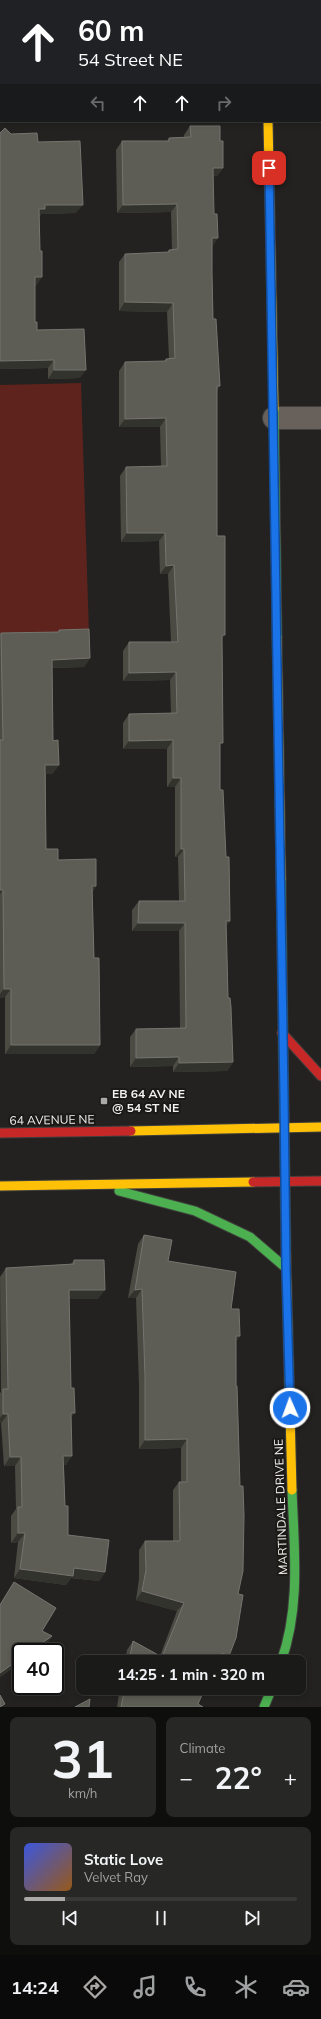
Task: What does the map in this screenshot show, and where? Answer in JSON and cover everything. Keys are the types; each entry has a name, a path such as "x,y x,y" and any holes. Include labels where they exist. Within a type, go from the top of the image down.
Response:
{"street":[{"name":"MARTINDALE DRIVE NE","path":"268,122 274,418 286,1268 295,1580 289,1640 284,1655"},
{"path":"274,418 321,418"},
{"path":"282,1033 321,1076"},
{"name":"64 AVENUE NE","path":"0,1133 321,1126"},
{"path":"0,1186 321,1182"},
{"path":"91,1184 196,1211 250,1237 286,1268"},
{"path":"264,1707 269,1695"}],"shaded area":[{"path":"81,383 89,634 0,636 0,385"}],"building":[{"path":"190,126 220,126 220,141 223,141 223,168 213,168 214,214 217,214 218,238 212,238 212,273 213,319 216,319 220,386 217,386 217,536 225,536 225,635 222,635 223,743 220,743 220,790 223,790 226,857 229,857 230,921 226,921 228,998 230,998 231,1007 233,1062 179,1063 179,1057 136,1058 136,1029 186,1028 185,923 138,923 139,901 185,901 184,849 181,849 181,778 173,778 173,740 129,741 129,714 177,713 176,672 129,673 129,642 178,642 174,565 166,566 165,533 127,533 126,467 167,466 166,418 125,419 125,362 166,361 166,359 175,358 173,303 125,302 125,254 169,252 169,250 178,249 177,204 123,205 122,141 169,141 169,138 191,137"},
{"path":"5,128 11,134 37,133 38,142 80,141 83,205 45,205 45,209 39,209 42,277 35,277 35,322 37,322 37,330 84,329 86,370 54,370 54,360 0,361 0,133"},
{"path":"89,629 90,658 52,660 53,741 58,740 59,765 45,765 46,849 58,849 58,860 96,859 96,886 92,886 94,958 99,958 100,1045 11,1045 11,989 4,989 3,890 0,890 0,740 3,740 1,633 59,632 59,630"},
{"path":"144,1235 172,1240 168,1261 236,1272 231,1309 239,1309 240,1336 236,1336 236,1386 240,1486 243,1486 244,1516 243,1571 238,1594 243,1595 236,1638 229,1655 222,1653 221,1655 163,1655 184,1603 142,1591 146,1570 145,1541 180,1541 179,1482 187,1482 187,1439 145,1440 145,1376 142,1289 135,1290"},
{"path":"74,1260 104,1260 105,1290 69,1290 71,1388 74,1388 75,1413 71,1413 72,1456 63,1456 65,1506 68,1506 68,1535 109,1540 105,1572 74,1568 73,1576 20,1569 25,1533 18,1533 18,1507 22,1507 21,1457 10,1457 8,1414 3,1414 3,1389 8,1389 6,1268 74,1264"},
{"path":"14,1582 56,1608 42,1631 52,1636 42,1643 12,1643 12,1664 0,1673 0,1605"},
{"path":"133,1641 158,1655 130,1655"},
{"path":"0,1695 5,1704 0,1707"},
{"path":"124,1695 202,1695 198,1704 203,1707 121,1707"},
{"path":"90,1699 89,1707 75,1707"}],"traffic: fast":[{"path":"274,409 277,637"},
{"path":"281,879 286,1256"},
{"path":"119,1191 195,1211 250,1237 286,1268"},
{"path":"283,1655 287,1641 294,1598 295,1555 292,1490"},
{"path":"264,1707 269,1695"}],"traffic: slow":[{"path":"268,122 274,409"},
{"path":"277,637 281,879"},
{"path":"131,1131 321,1127"},
{"path":"0,1186 253,1182"},
{"path":"286,1256 292,1490"}],"traffic: jam":[{"path":"282,1033 321,1076"},
{"path":"0,1133 131,1131"},
{"path":"253,1182 321,1181"}],"place":[{"name":"EB 64 AV NE @ 54 ST NE","path":"104,1101"}],"route":[{"path":"269,168 274,418 282,1033 290,1408"}]}
